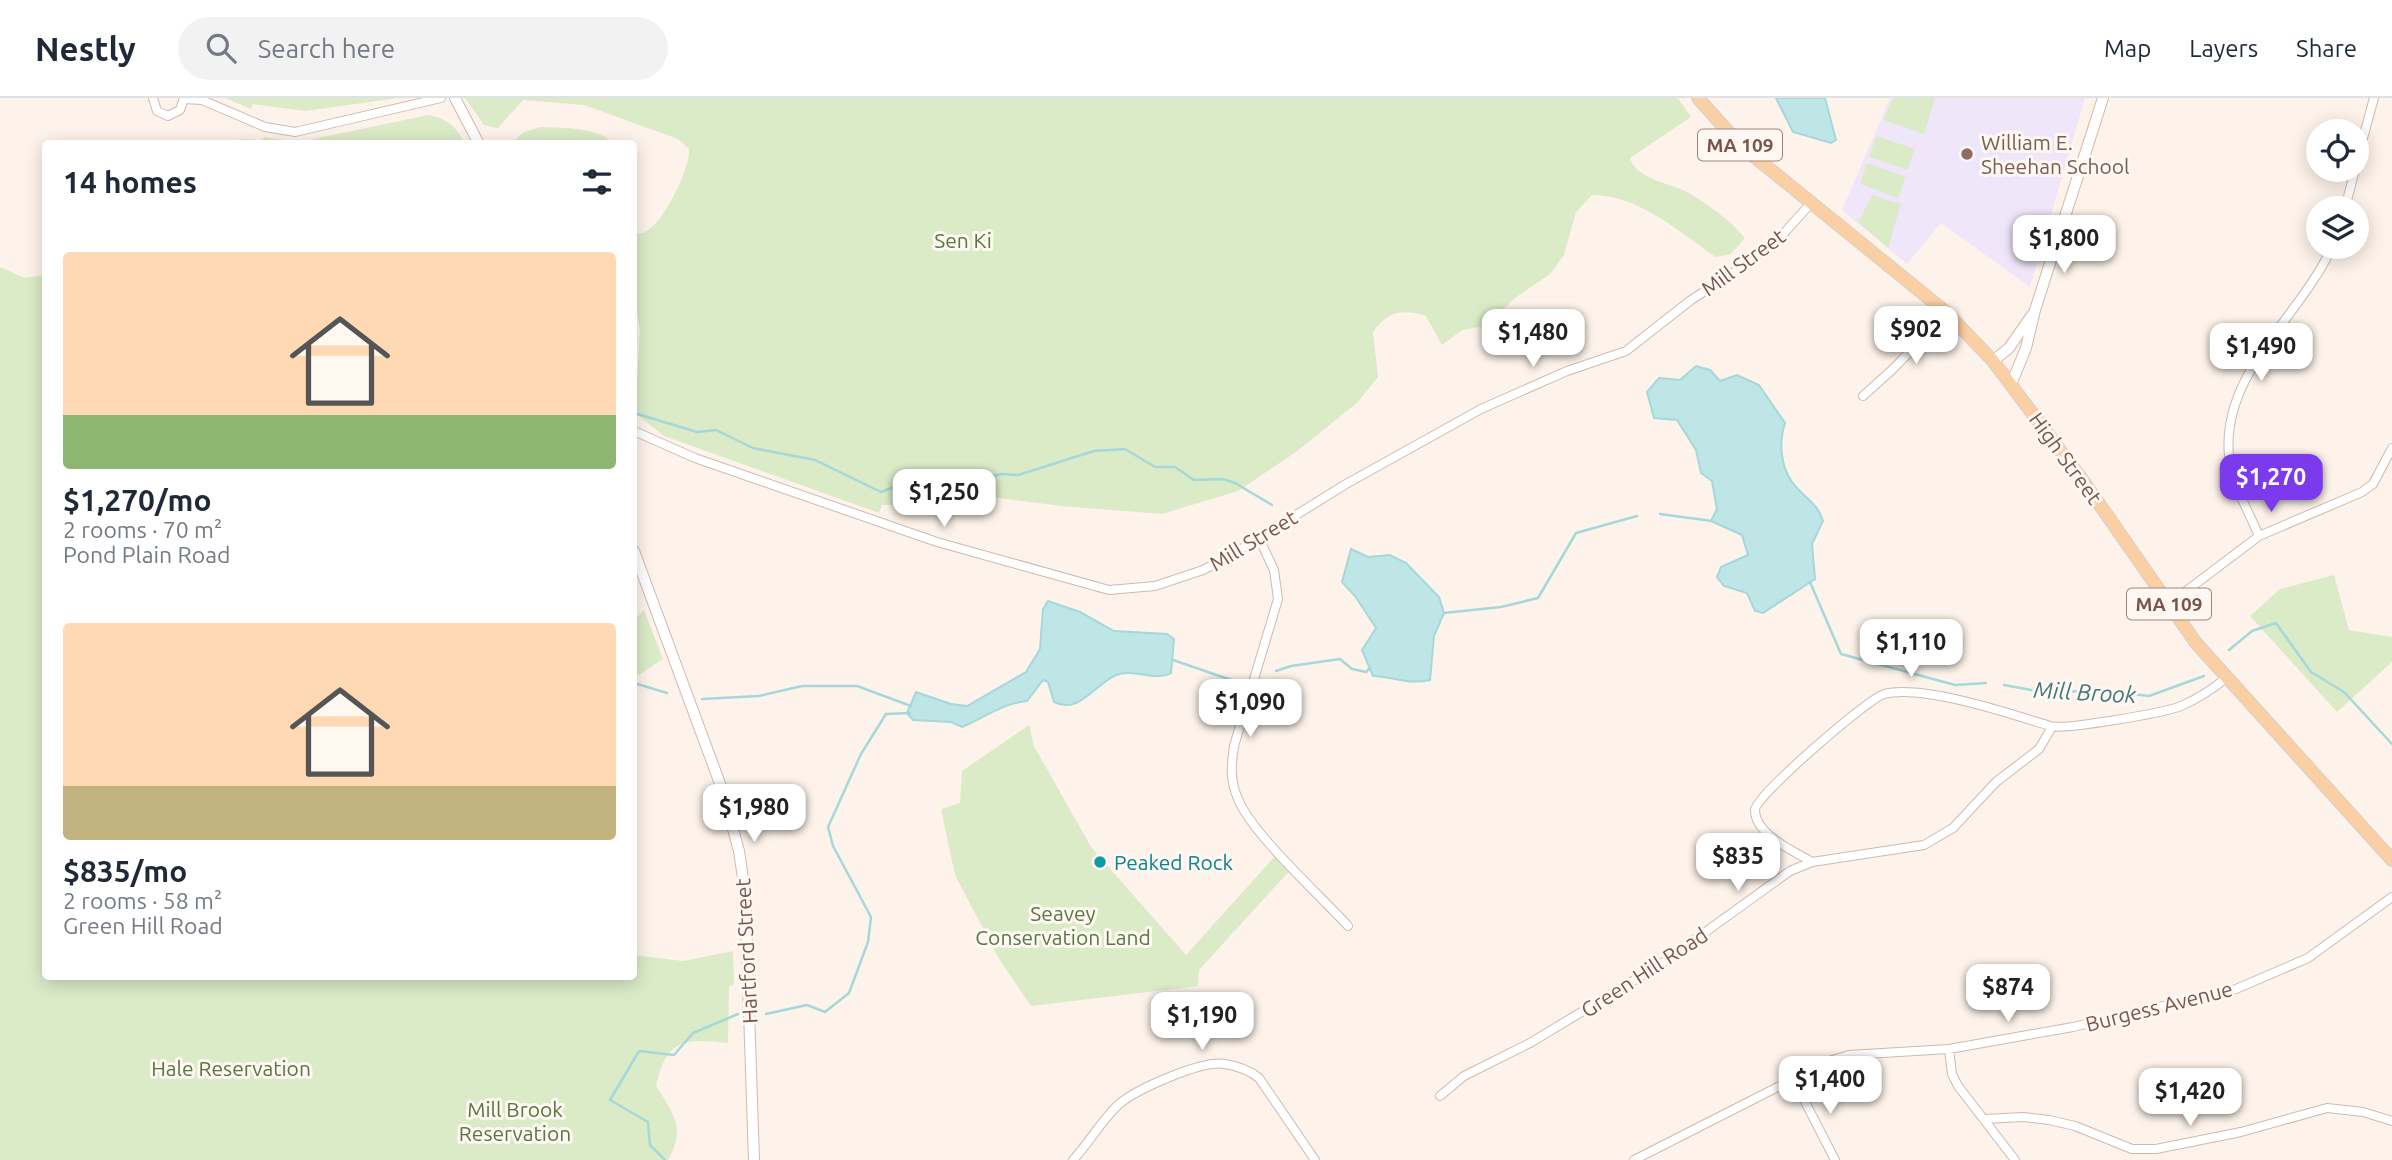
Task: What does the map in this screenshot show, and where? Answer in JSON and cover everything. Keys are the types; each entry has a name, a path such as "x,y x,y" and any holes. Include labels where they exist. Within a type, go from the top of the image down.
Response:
{"main road":[{"name":"High Street","path":"1698,98 1740,145 1947,313 1993,361 2012,382 2169,604 2226,678 2392,860"}],"street":[{"path":"153,98 157,111 168,116 179,111 184,98 202,100 260,125 295,132 441,98"},
{"path":"456,98 477,140"},
{"path":"2012,382 2026,348 2035,310 2103,98"},
{"path":"2368,119 2374,98"},
{"name":"Mill Street","path":"637,432 695,458 937,542 1109,590 1155,586 1203,570 1481,409 1545,380 1626,351 1691,300 1748,263 1785,232 1811,204"},
{"path":"2259,536 2232,468 2229,432 2232,418 2246,380 2325,259"},
{"path":"1993,361 2009,348 2035,310"},
{"path":"1863,396 1947,313"},
{"path":"2169,604 2259,536 2362,492 2373,484 2392,448"},
{"path":"1258,536 1274,570 1278,598 1234,746 1230,768 1234,787 1248,818 1348,926"},
{"name":"Hartford Street","path":"637,559 722,789 739,851 745,892 754,1160"},
{"path":"1812,862 1760,827 1755,810 1757,802 1775,782 1874,697 1904,692 1946,699 2004,710 2052,727 2179,707 2226,678"},
{"name":"Green Hill Road","path":"1440,1096 1488,1061 1530,1042 1615,994 1790,871 1812,862 1924,845 1953,828 1996,782 2039,749 2052,727"},
{"name":"Burgess Avenue","path":"1634,1160 1797,1077 1849,1055 1949,1049 2073,1027 2236,989 2308,958 2392,897"},
{"path":"1949,1049 1952,1074 1958,1086 2015,1160"},
{"path":"1073,1160 1119,1105 1132,1096 1195,1069 1224,1064 1249,1069 1259,1078 1315,1160"},
{"path":"1797,1077 1799,1090 1835,1160"},
{"path":"1985,1119 2023,1117 2049,1120 2075,1126 2132,1149 2156,1149 2241,1132 2328,1108 2363,1112 2392,1121"}],"shaded area":[{"name":"William E. Sheehan School","path":"1890,98 2085,98 2030,287 1941,223 1907,264 1842,210"}],"green space":[{"path":"225,98 398,98 305,111 253,104 251,109"},
{"name":"Sen Ki","path":"465,98 1678,98 1691,117 1630,158 1639,171 1647,176 1689,193 1712,208 1745,238 1731,254 1716,257 1673,226 1642,208 1626,201 1592,195 1576,212 1564,255 1550,274 1515,298 1486,326 1462,330 1442,345 1426,316 1403,312 1384,320 1373,332 1378,377 1358,402 1296,452 1238,491 1162,514 1061,506 945,491 916,491 893,505 882,505 879,513 664,436 637,415 640,330 637,314 637,234 644,233 652,227 667,207 681,182 689,149 678,139 584,105 523,100 498,128 484,125"},
{"path":"1893,98 1935,98 1924,134 1883,120"},
{"path":"428,115 441,118 450,124 462,140 309,140"},
{"path":"541,127 570,128 589,131 610,140 515,140 524,132"},
{"path":"1876,136 1915,149 1908,170 1869,157"},
{"path":"264,137 285,140 262,140"},
{"path":"1867,163 1906,177 1898,198 1860,184"},
{"path":"1872,195 1901,204 1888,248 1858,222"},
{"name":"Hale Reservation","path":"0,267 25,278 42,275 42,980 637,980 637,955 683,961 733,951 734,984 729,986 728,1043 700,1041 680,1045 672,1050 660,1070 656,1086 672,1113 677,1130 668,1160 0,1160"},
{"path":"2334,575 2349,630 2392,637 2392,662 2337,712 2250,616 2280,589"},
{"path":"644,610 663,659 637,676 637,617"},
{"name":"Seavey Conservation Land","path":"1029,725 1034,746 1091,847 1186,955 1277,854 1293,867 1199,970 1198,986 1031,1006 999,959 955,875 941,809 960,803 962,771"}],"water":[{"path":"1776,98 1825,98 1836,140 1831,143 1793,132"},
{"path":"1696,366 1710,370 1720,381 1737,375 1759,385 1785,423 1782,453 1788,475 1818,509 1823,521 1812,544 1815,579 1763,613 1755,611 1747,593 1724,586 1717,577 1721,567 1748,555 1742,535 1711,521 1717,509 1712,481 1701,473 1696,450 1677,420 1654,418 1647,392 1659,378 1680,380"},
{"path":"1351,549 1368,557 1390,555 1406,563 1439,597 1444,613 1434,636 1430,680 1408,681 1373,676 1362,650 1376,628 1355,596 1342,582"},
{"path":"1048,601 1080,612 1114,631 1167,634 1174,639 1171,673 1158,676 1130,673 1116,675 1071,705 1054,702 1048,682 1043,680 1027,701 1001,708 962,727 951,722 913,720 907,713 916,692 951,704 967,706 1026,672 1040,649 1043,609"}],"waterway":[{"path":"637,414 697,432 716,430 753,448 815,460 881,492 905,483 955,485 1001,474 1018,475 1094,451 1125,449 1155,467 1175,467 1194,480 1223,479 1235,483 1272,505"},
{"name":"Mill Brook","path":"1660,514 1712,521"},
{"name":"Mill Brook","path":"1444,613 1501,607 1538,598 1576,533 1637,516"},
{"name":"Mill Brook","path":"1810,582 1841,654 1955,685 1986,683"},
{"name":"Mill Brook","path":"2229,650 2252,631 2276,623 2311,672 2344,692 2392,744"},
{"name":"Mill Brook","path":"1276,671 1291,666 1340,659 1352,669 1366,672 1370,668"},
{"name":"Mill Brook","path":"1173,660 1240,683"},
{"name":"Mill Brook","path":"2004,685 2054,694 2092,689 2149,696 2204,676"},
{"path":"637,684 667,693"},
{"path":"702,699 759,696 802,686 857,686 911,706"},
{"name":"Mill Brook","path":"766,1014 807,1005 825,1012 849,993 868,942 871,917 833,846 828,827 861,754 886,714 910,713"},
{"name":"Mill Brook","path":"665,1160 650,1145 648,1122 610,1100 639,1051 674,1055 693,1033 738,1014"}],"place":[{"name":"William E. Sheehan School","path":"1967,154"},
{"name":"Peaked Rock","path":"1100,862"}],"park label":[{"name":"Mill Brook Reservation","path":"515,1121"}]}
